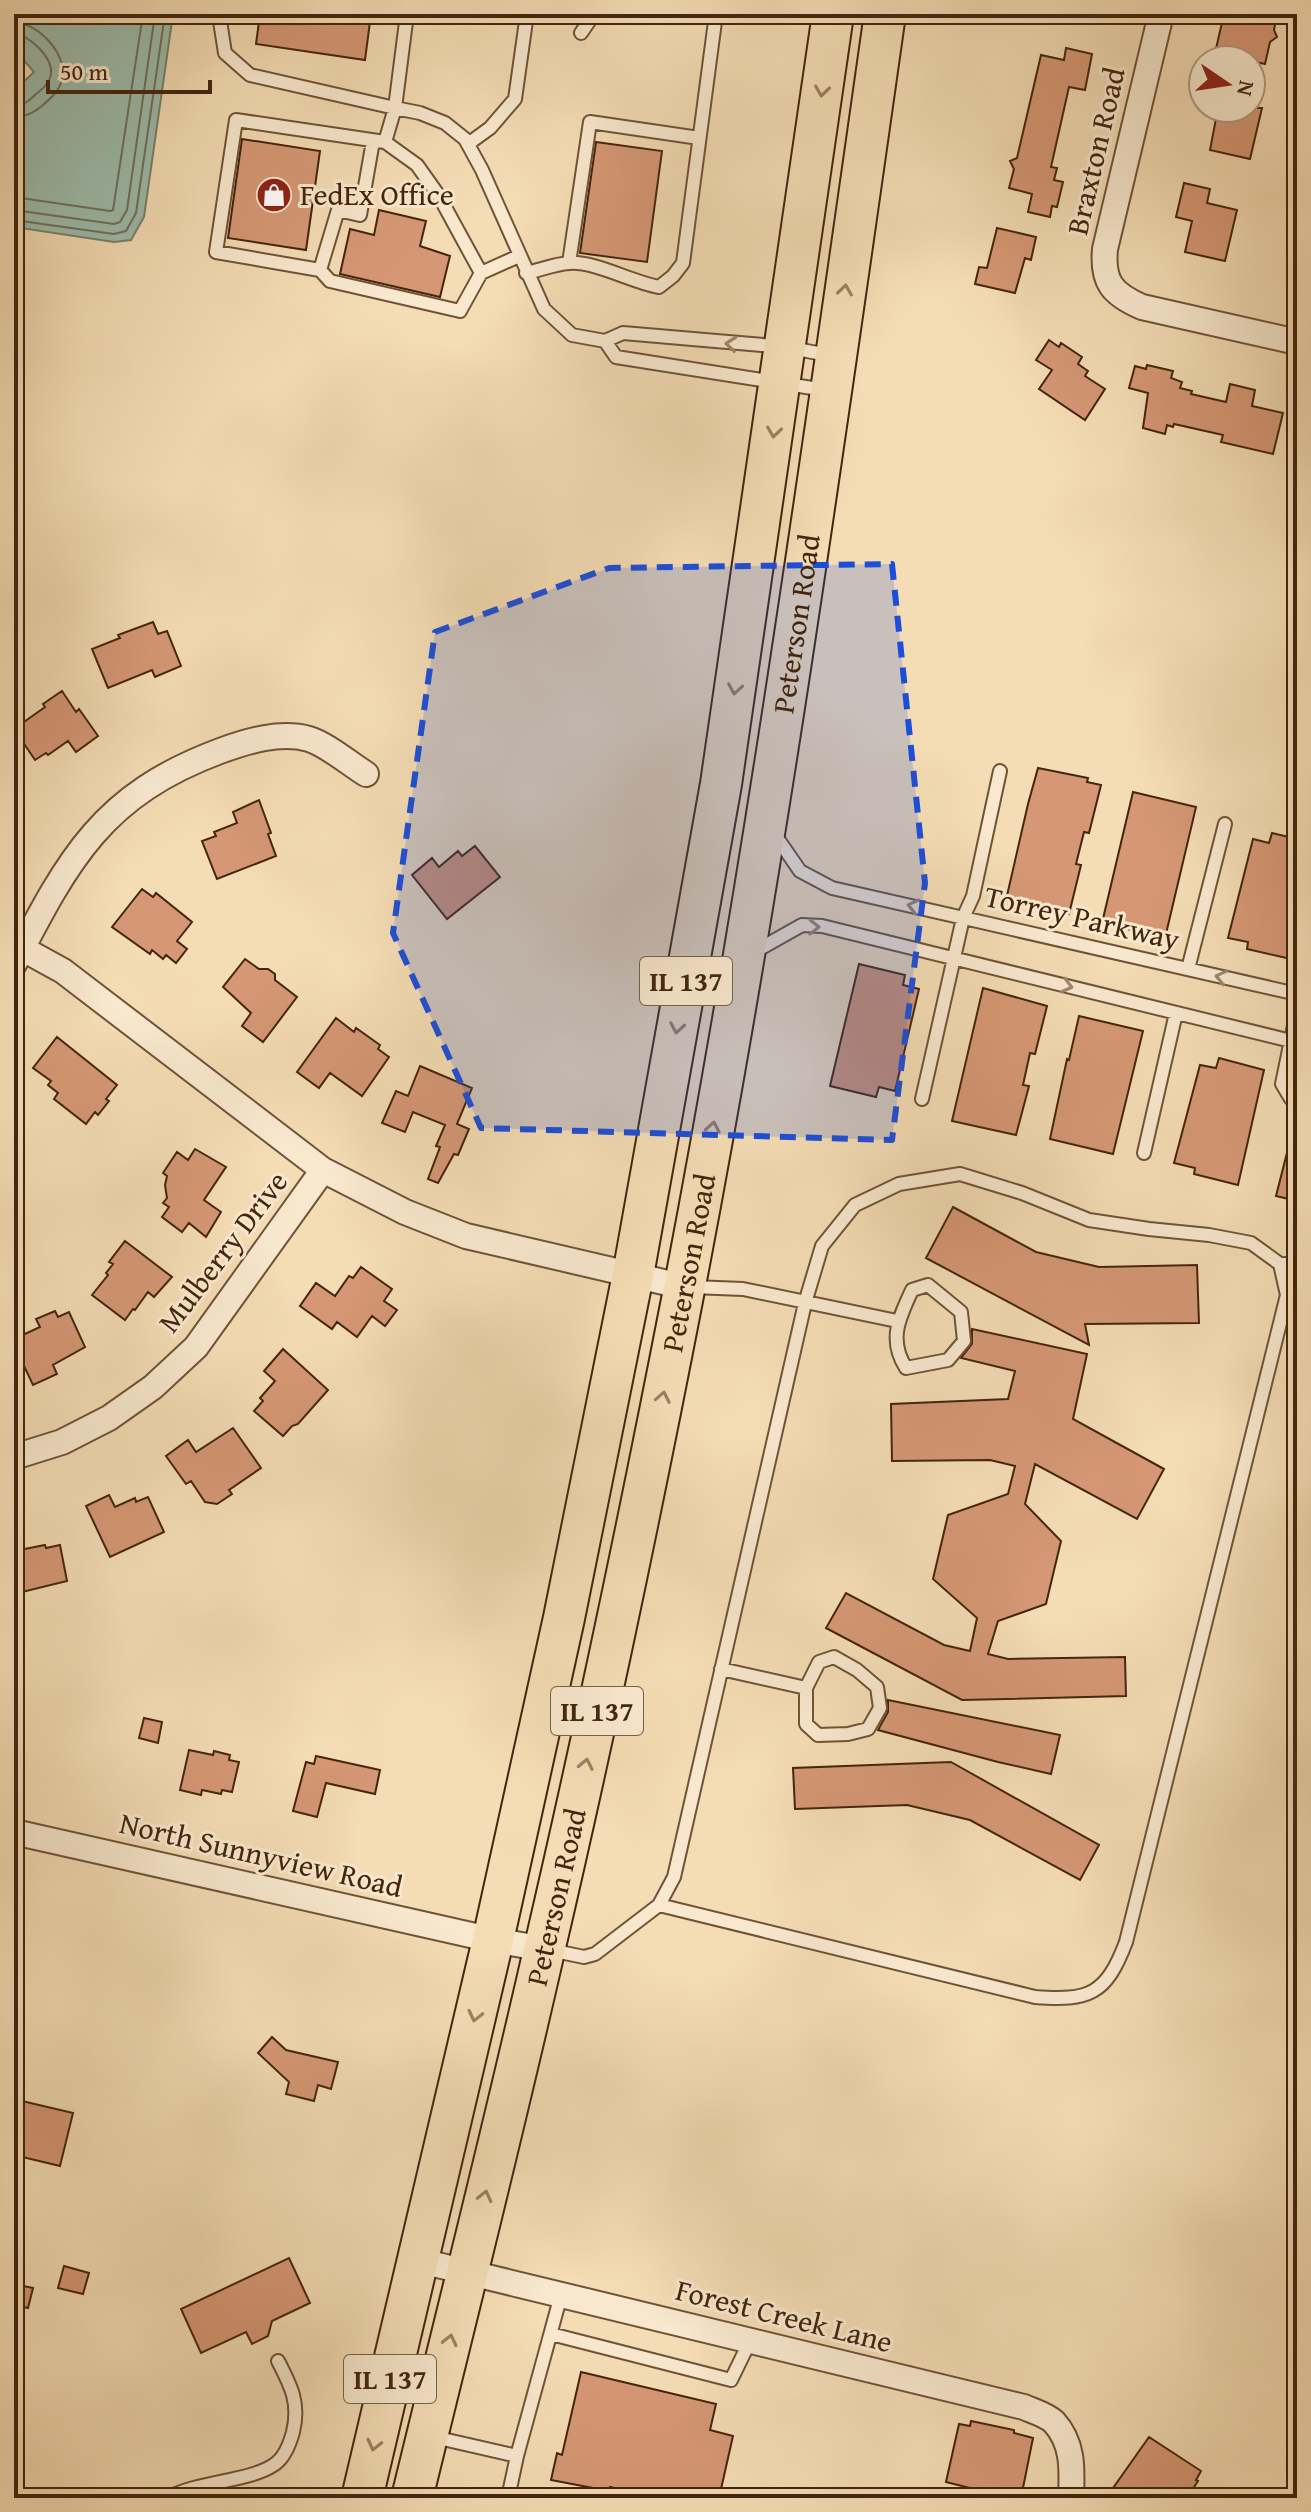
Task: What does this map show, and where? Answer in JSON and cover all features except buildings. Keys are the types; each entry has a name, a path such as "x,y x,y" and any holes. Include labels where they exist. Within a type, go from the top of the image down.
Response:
{"main road":[{"name":"Peterson Road","path":"362,2498 493,1940 564,1618 633,1275 721,784 833,14"},
{"name":"Peterson Road","path":"412,2498 545,1949 685,1287 744,957 796,639 885,14"}],"street":[{"name":"Braxton Road","path":"1161,14 1105,249 1103,269 1111,285 1125,299 1142,307 1297,342"},
{"path":"17,952 68,864 97,828 127,800 193,761 248,740 292,736 312,740 366,774"},
{"name":"Mulberry Drive","path":"14,1457 62,1442 109,1418 175,1367 196,1347 323,1170 63,971 17,952"},
{"path":"323,1170 405,1212 466,1236 685,1287"},
{"name":"North Sunnyview Road","path":"15,1836 545,1949"},
{"name":"Forest Creek Lane","path":"417,2260 1024,2407 1052,2420 1066,2442 1072,2460 1071,2498"}],"lane":[{"path":"221,14 225,53 250,75 420,113 445,123 468,144 544,309 572,335 605,341 623,333 834,374"},
{"path":"320,270 338,210 360,215 379,142 395,108 407,14"},
{"path":"468,144 490,128 515,99 527,14"},
{"path":"581,33 594,14"},
{"path":"526,273 569,263 592,265 659,287 683,263 716,14"},
{"path":"481,273 439,196 417,165 379,142 236,120 216,252 320,270 330,281 460,311 481,273 519,256"},
{"path":"569,263 590,122 699,138"},
{"path":"605,341 616,357 784,366 834,374"},
{"path":"963,918 973,896 1000,771"},
{"name":"Torrey Parkway","path":"766,822 800,871 832,888 1297,994"},
{"name":"Torrey Parkway","path":"1188,969 1225,824"},
{"name":"Torrey Parkway","path":"922,1099 963,918"},
{"path":"744,957 802,925 822,926 1291,1041"},
{"path":"1297,1011 1282,1084 1291,1099 1297,1100"},
{"path":"1144,1153 1176,1013"},
{"path":"545,1949 584,1957 595,1954 659,1905 674,1877 805,1303 822,1246 855,1205 899,1184 960,1174 1022,1193 1089,1220 1251,1243 1280,1264 1297,1264"},
{"path":"659,1905 1035,1997 1066,1999 1089,1995 1105,1982 1117,1967 1126,1942 1287,1295 1280,1264"},
{"path":"928,1285 961,1312 964,1341 948,1360 906,1368 897,1354 897,1321 912,1290 928,1285"},
{"path":"685,1287 743,1289 897,1321"},
{"path":"834,1657 857,1670 877,1687 880,1708 868,1729 848,1734 818,1735 806,1724 806,1688 819,1662 834,1657"},
{"path":"721,1669 806,1688"},
{"path":"508,2498 561,2295"},
{"path":"551,2334 731,2380 750,2341"},
{"path":"168,2498 266,2469 278,2462 291,2438 296,2400 278,2361"},
{"path":"427,2435 517,2456"}],"highlighted area":[{"path":"892,564 925,883 892,1140 481,1128 393,933 435,632 609,568"}],"water":[{"path":"14,14 173,14 144,217 131,240 114,242 14,227 14,91 34,72 14,49"}],"place":[{"name":"FedEx Office","path":"274,195"}]}
